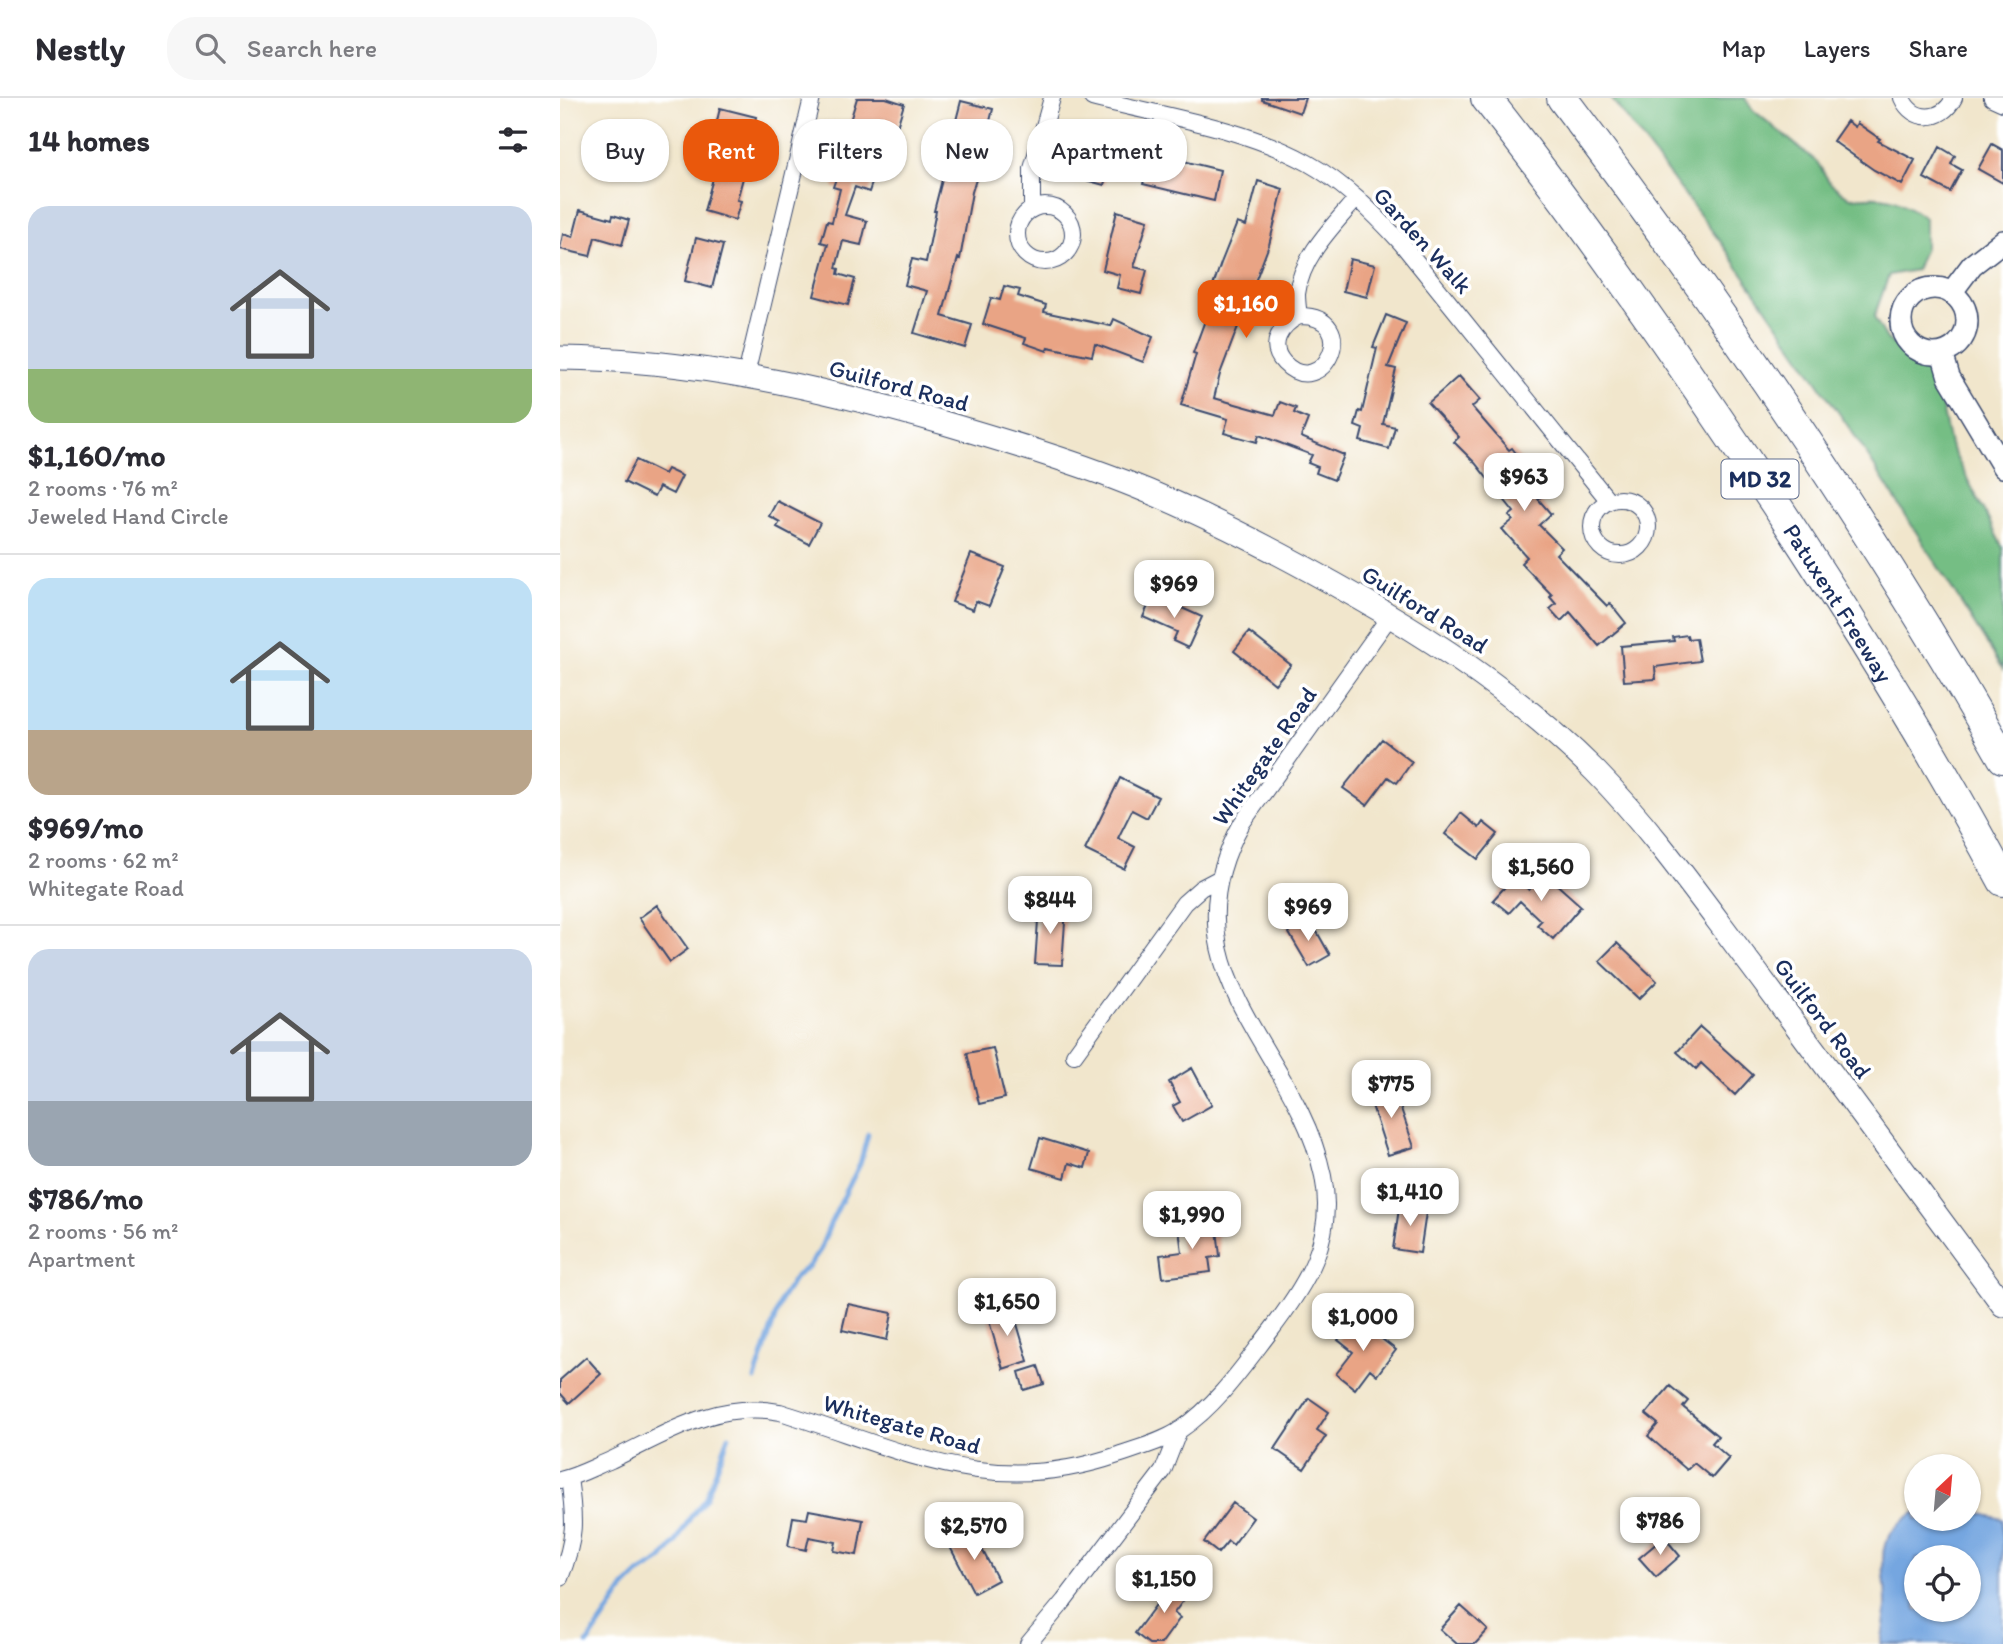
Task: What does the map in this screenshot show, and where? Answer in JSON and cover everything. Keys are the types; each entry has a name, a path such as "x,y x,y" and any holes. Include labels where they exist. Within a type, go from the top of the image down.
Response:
{"highway":[{"name":"Patuxent Freeway","path":"1486,98 1582,225 1780,509 1850,620 2003,881"},
{"name":"MD 32","path":"1562,98 1725,321 1833,479 2003,758"}],"main road":[{"name":"Guilford Road","path":"560,358 658,364 746,375 903,411 1016,444 1126,482 1240,534 1442,647 1523,706 1586,762 1630,809 1822,1060 2003,1305"}],"street":[{"path":"746,375 812,98"},
{"path":"1032,209 1032,169 1052,98"},
{"name":"Garden Walk","path":"1092,98 1227,131 1284,151 1332,179 1378,218 1402,243 1609,501"},
{"path":"1902,98 1913,113 1931,117 1950,107 1954,98"},
{"path":"1992,98 2003,103"},
{"path":"1299,316 1297,295 1307,263 1356,199"},
{"path":"1951,293 1972,265 2003,241"},
{"path":"1937,288 1951,293 1964,306 1967,316 1966,329 1961,340 1952,349 1942,353 1919,351 1904,335 1901,314 1906,303 1917,293 1937,288"},
{"path":"1942,353 1949,377 2003,467"},
{"name":"Whitegate Road","path":"564,1479 696,1419 741,1408 780,1412 942,1465 977,1472 1039,1472 1073,1467 1147,1445 1179,1430 1215,1399 1280,1318 1310,1273 1320,1252 1326,1201 1323,1176 1311,1138 1296,1104 1236,998 1225,970 1218,939 1216,908 1220,878 1227,850 1242,823 1390,616"},
{"path":"1074,1055 1184,903 1201,888 1220,878"},
{"path":"1028,1644 1065,1601 1163,1471 1175,1447 1179,1430"},
{"path":"560,1578 569,1555 574,1513 564,1479"}],"green space":[{"path":"1611,98 1745,98 1753,110 1817,162 1830,183 1850,198 1882,197 1898,201 1925,218 1925,247 1916,270 1889,275 1874,317 1887,339 1929,374 1940,397 1950,445 2003,548 2003,669 1859,442 1722,244"}],"water":[{"path":"1981,1514 2003,1519 2003,1644 1881,1644 1886,1605 1883,1552 1891,1532 1904,1520 1904,1531 1981,1531"}],"building":[{"path":"857,98 886,98 904,104 899,119 851,119"},
{"path":"1262,98 1305,98 1300,113"},
{"path":"961,101 993,109 990,119 956,119"},
{"path":"720,108 756,117 756,119 717,119"},
{"path":"1847,121 1855,127 1857,123 1880,139 1878,141 1915,160 1902,185 1874,170 1833,141"},
{"path":"1992,144 2003,150 2003,183 1978,169"},
{"path":"1940,147 1955,156 1951,164 1962,170 1950,192 1924,178"},
{"path":"1187,162 1220,170 1214,201 1143,184 1187,182"},
{"path":"1258,181 1283,189 1269,245 1220,374 1214,398 1275,415 1280,402 1296,408 1294,413 1308,419 1301,437 1344,455 1334,480 1316,473 1318,467 1308,463 1312,455 1259,435 1257,442 1224,433 1228,419 1181,405 1196,354 1193,353 1217,288 1213,286 1237,223 1246,226"},
{"path":"712,182 742,182 737,200 741,201 735,220 704,211"},
{"path":"835,182 872,182 869,192 855,187 845,215 867,221 861,245 843,241 836,268 839,269 838,274 855,279 848,305 814,296 828,244 821,242 827,221 832,222 840,189 833,187"},
{"path":"941,182 975,182 960,259 958,258 942,316 972,325 965,348 914,333 927,291 905,285 912,259 926,262"},
{"path":"580,210 612,219 613,215 629,220 622,245 595,237 590,256 560,249 563,234 573,237"},
{"path":"1117,211 1148,220 1134,267 1147,270 1141,294 1117,288 1120,275 1103,270"},
{"path":"696,238 723,245 712,288 685,281"},
{"path":"1350,259 1375,265 1367,297 1343,291"},
{"path":"1004,286 1020,290 1018,296 1046,305 1044,312 1111,326 1114,319 1153,337 1143,362 1095,344 1092,356 1048,347 1047,351 1024,343 1026,338 983,324 991,298 1000,300"},
{"path":"1386,315 1406,323 1388,367 1396,369 1383,424 1395,427 1389,449 1360,441 1363,429 1355,426 1359,411 1362,412 1377,348 1373,347"},
{"path":"1459,376 1480,400 1472,407 1509,450 1512,448 1532,474 1528,477 1544,495 1538,499 1551,514 1539,525 1562,548 1556,554 1607,606 1610,603 1626,623 1599,646 1570,612 1561,621 1550,609 1556,604 1550,597 1552,595 1521,563 1527,557 1502,529 1513,520 1509,516 1514,512 1475,463 1454,442 1459,437 1428,403"},
{"path":"636,460 664,474 667,469 682,476 673,494 659,487 654,497 624,482"},
{"path":"777,501 820,523 809,544 777,527 780,522 769,516"},
{"path":"971,554 1005,567 989,606 976,601 973,610 952,602"},
{"path":"1153,595 1202,617 1188,648 1173,641 1177,632 1143,617"},
{"path":"1249,632 1291,665 1275,684 1234,651"},
{"path":"1687,635 1688,639 1696,638 1700,661 1655,667 1656,679 1624,681 1621,646 1674,641 1673,637"},
{"path":"1382,739 1412,762 1397,783 1388,777 1367,805 1343,788"},
{"path":"1120,778 1158,797 1147,818 1132,810 1118,838 1135,847 1124,869 1085,850"},
{"path":"1461,813 1479,828 1483,822 1498,834 1478,859 1445,834"},
{"path":"1544,873 1581,906 1553,939 1537,925 1541,921 1520,901 1509,913 1493,900 1514,877 1529,890"},
{"path":"657,905 688,949 670,962 639,918"},
{"path":"1039,906 1066,908 1062,965 1035,964"},
{"path":"1302,919 1308,928 1313,925 1330,955 1309,967 1286,928"},
{"path":"1617,943 1657,981 1639,999 1599,961"},
{"path":"1700,1027 1753,1075 1735,1095 1701,1063 1696,1069 1677,1052"},
{"path":"993,1048 1005,1098 979,1104 967,1053"},
{"path":"1192,1068 1212,1105 1182,1122 1173,1106 1180,1102 1169,1082"},
{"path":"1393,1085 1414,1147 1388,1155 1368,1093"},
{"path":"1040,1138 1089,1153 1085,1168 1069,1163 1065,1178 1031,1168"},
{"path":"1400,1202 1427,1206 1420,1253 1393,1249"},
{"path":"1200,1219 1201,1231 1217,1229 1220,1256 1209,1258 1211,1272 1163,1278 1160,1255 1182,1252 1178,1222"},
{"path":"848,1304 892,1313 887,1340 842,1330"},
{"path":"1012,1307 1028,1361 1003,1369 987,1314"},
{"path":"1355,1318 1396,1350 1377,1375 1370,1369 1355,1389 1336,1374 1353,1352 1338,1340"},
{"path":"586,1357 601,1374 569,1403 560,1393 560,1380"},
{"path":"1038,1366 1044,1384 1024,1390 1019,1372"},
{"path":"1670,1386 1688,1401 1683,1407 1718,1436 1712,1443 1729,1458 1712,1478 1694,1463 1687,1470 1648,1436 1658,1424 1646,1414"},
{"path":"1309,1398 1329,1412 1317,1430 1326,1436 1304,1469 1275,1449"},
{"path":"1233,1503 1253,1518 1233,1545 1228,1541 1218,1553 1204,1542"},
{"path":"809,1510 863,1520 857,1555 834,1551 836,1542 809,1537 806,1550 788,1546 793,1517 807,1519"},
{"path":"973,1532 998,1580 974,1593 949,1545"},
{"path":"1664,1537 1680,1556 1656,1577 1639,1558"},
{"path":"1176,1578 1191,1590 1174,1613 1180,1618 1161,1644 1149,1644 1135,1633"},
{"path":"1461,1606 1488,1630 1475,1644 1457,1644 1440,1629"}],"waterway":[{"path":"755,1379 781,1299 796,1276 809,1266 820,1250 860,1164 868,1134"},
{"path":"587,1644 625,1587 637,1575 661,1560 676,1542 706,1498 729,1436"}]}
